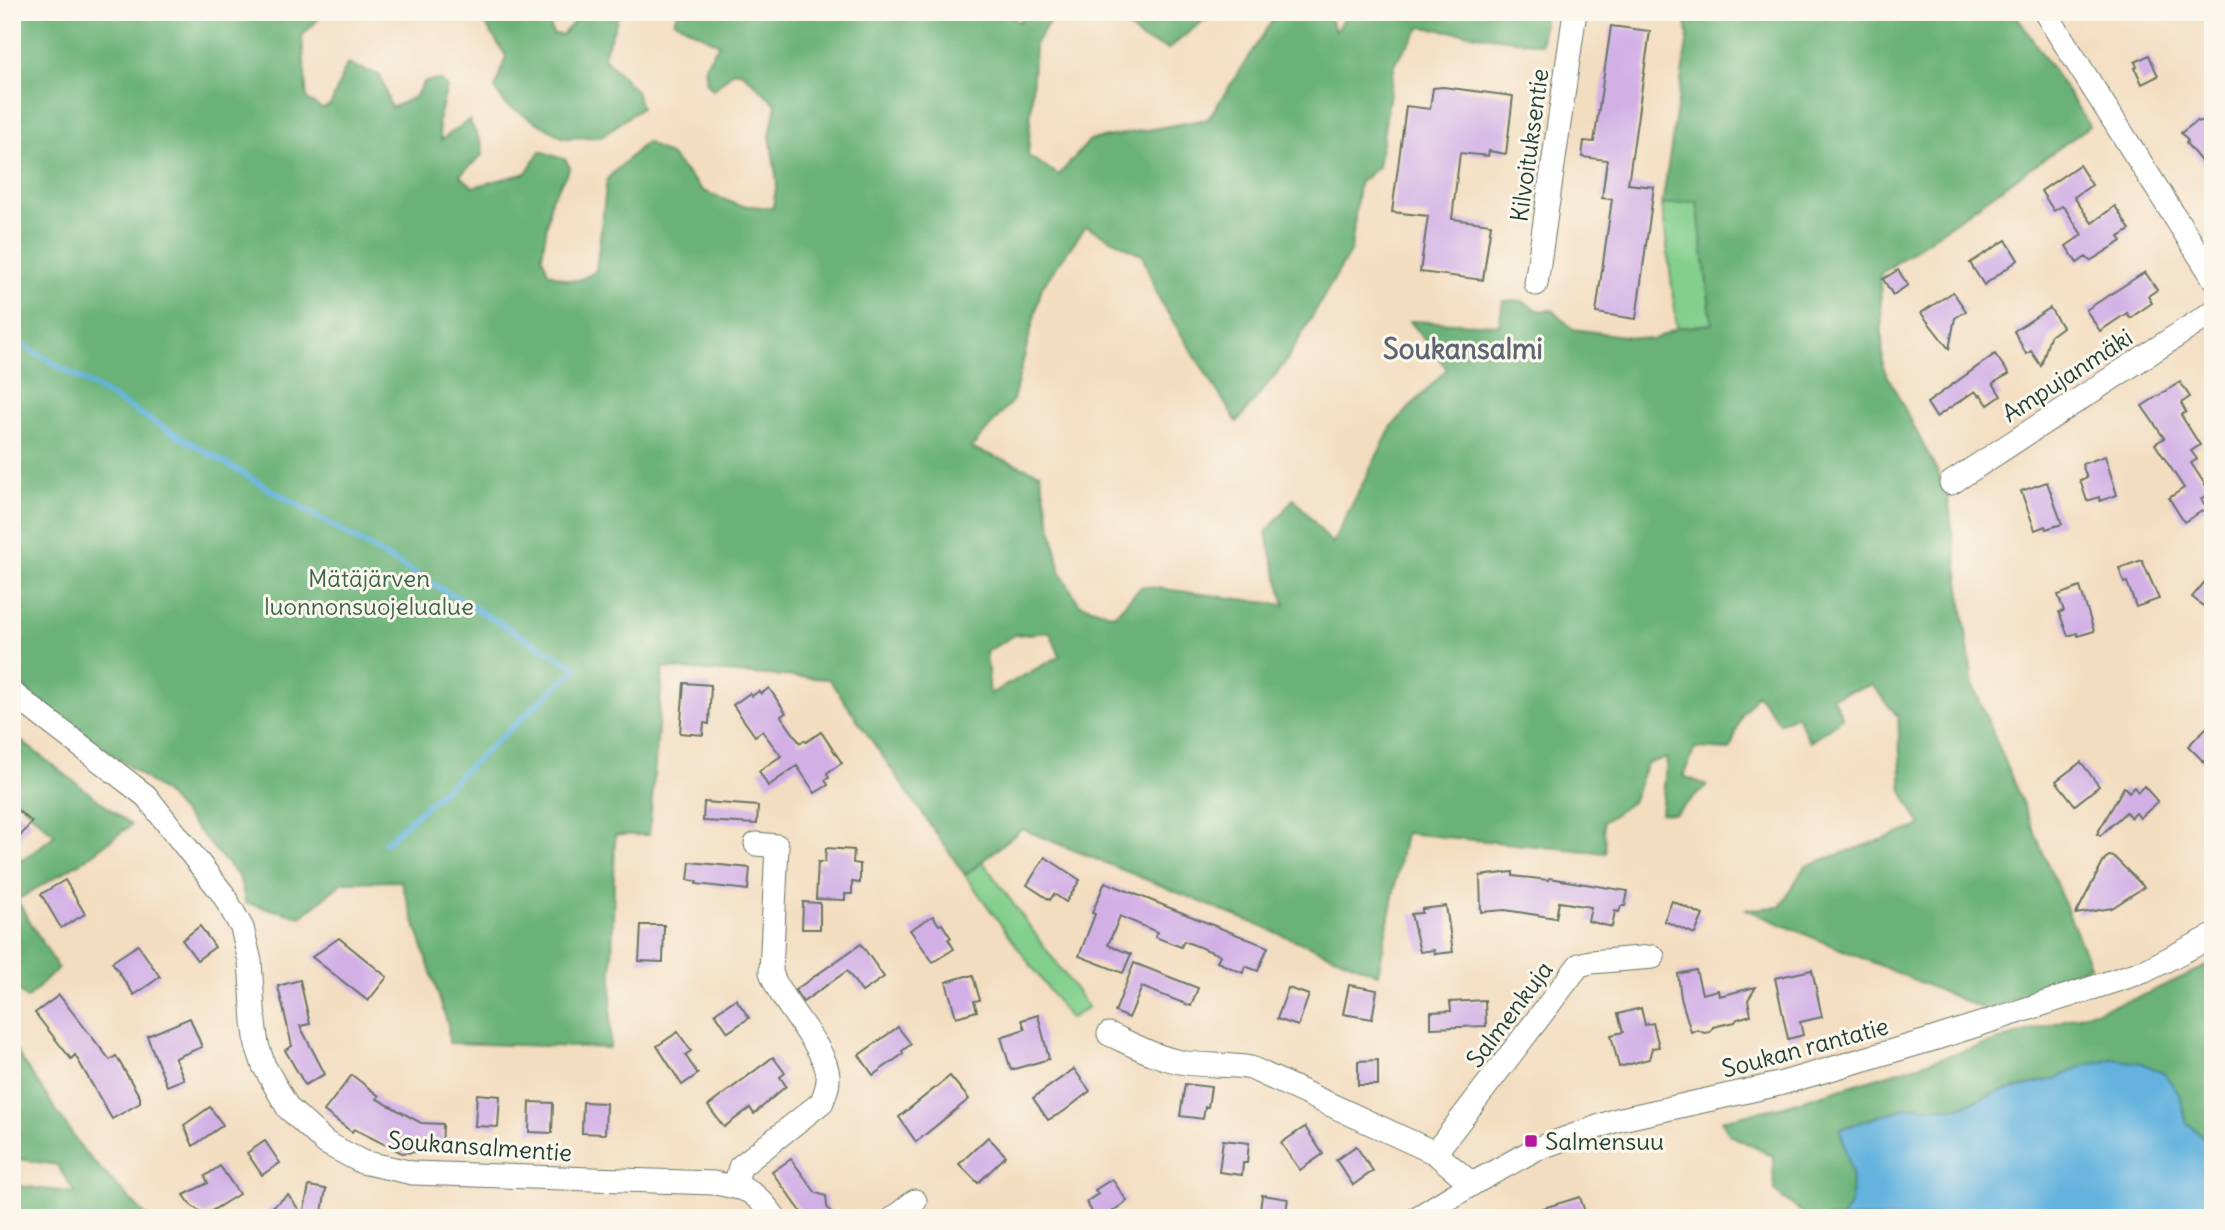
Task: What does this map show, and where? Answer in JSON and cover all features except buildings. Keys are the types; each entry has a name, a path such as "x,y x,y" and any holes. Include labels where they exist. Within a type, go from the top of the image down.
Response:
{"street":[{"name":"Kilvoituksentie","path":"1536,284 1575,12"},
{"path":"2045,12 2213,276"},
{"name":"Ampujanmäki","path":"1951,483 2213,312"},
{"name":"Soukansalmentie","path":"12,692 145,796 223,894 242,928 250,961 257,1045 264,1066 288,1108 326,1143 362,1162 413,1173 688,1181 735,1187 759,1197 775,1218"},
{"path":"735,1187 740,1167 822,1102 828,1087 828,1074 822,1059 776,986 771,972 778,846 756,844"},
{"name":"Soukan rantatie","path":"1417,1218 1536,1149 1617,1120 1779,1084 1930,1040 2145,971 2213,936"},
{"name":"Salmenkuja","path":"1435,1153 1579,965 1653,957"},
{"path":"1109,1034 1176,1060 1251,1068 1435,1153 1472,1184"},
{"path":"894,1218 915,1202"}],"green space":[{"name":"Mätäjärven luonnonsuojelualue","path":"12,12 325,12 302,36 307,100 323,109 331,104 347,64 380,75 391,108 415,97 424,82 441,80 447,87 438,122 441,140 469,120 482,145 483,154 460,175 473,187 526,173 540,151 566,160 570,168 551,199 542,256 548,272 562,278 578,280 596,271 607,179 646,142 671,156 703,191 738,205 773,208 777,182 770,136 776,104 743,73 734,71 713,90 707,83 705,66 719,44 674,21 678,12 1003,12 1020,22 1025,12 1055,12 1035,44 1028,156 1059,175 1090,140 1208,119 1278,12 1327,12 1335,31 1349,12 1545,12 1541,44 1421,27 1395,62 1378,167 1359,183 1351,250 1285,363 1237,422 1160,301 1142,255 1086,226 1042,287 1013,400 971,448 1040,473 1061,573 1079,604 1114,615 1142,586 1285,605 1266,533 1294,498 1332,544 1392,426 1447,369 1410,321 1499,325 1503,301 1522,301 1537,310 1552,310 1573,329 1653,340 1677,328 1712,324 1697,201 1662,205 1688,36 1685,12 2014,12 2090,126 1882,273 1880,279 1883,367 1937,471 1948,498 1973,685 2090,965 1988,1011 1745,909 1780,907 1805,866 1921,826 1902,791 1898,717 1872,685 1832,697 1843,718 1810,742 1797,715 1780,723 1757,694 1742,715 1730,750 1695,748 1683,776 1707,785 1675,814 1661,813 1667,758 1647,763 1632,802 1603,822 1606,853 1405,833 1378,974 1022,829 965,875 829,679 663,668 649,835 615,835 610,1048 449,1043 448,1025 401,881 343,882 301,917 246,903 239,877 165,793 12,680","holes":["1050,632 1060,656 990,694 986,652 1015,635"]},
{"path":"484,12 546,12 553,34 562,35 575,21 576,12 620,12 603,57 636,91 641,108 600,137 564,138 505,104 495,89 506,56 480,16"},
{"path":"1113,12 1214,12 1168,49 1141,39"},
{"path":"1697,200 1712,324 1677,328 1662,205"},
{"path":"12,734 131,825 84,860 17,900 58,968 27,999 12,984 12,852 23,860 55,835 12,796"},
{"path":"983,862 1088,1007 1070,1019 965,875"},
{"path":"2213,963 2213,1146 2186,1122 2180,1096 2083,1066 2055,1079 1999,1092 1959,1107 1908,1107 1840,1129 1852,1174 1851,1204 1842,1218 1809,1218 1774,1191 1773,1156 1730,1135 1721,1120 1784,1106 2137,998"},
{"path":"12,1045 85,1153 148,1218 12,1218 12,1185 75,1193 57,1165 12,1158"}],"water":[{"path":"2111,1059 2142,1063 2165,1074 2180,1096 2186,1122 2213,1146 2213,1218 1842,1218 1851,1204 1852,1174 1840,1129 1908,1107 1959,1107 1999,1092 2055,1079 2083,1066"}],"waterway":[{"path":"12,339 577,668 385,843"}],"place":[{"name":"Salmensuu","path":"1531,1141"}],"district":[{"name":"Soukansalmi","path":"1463,349"}]}
